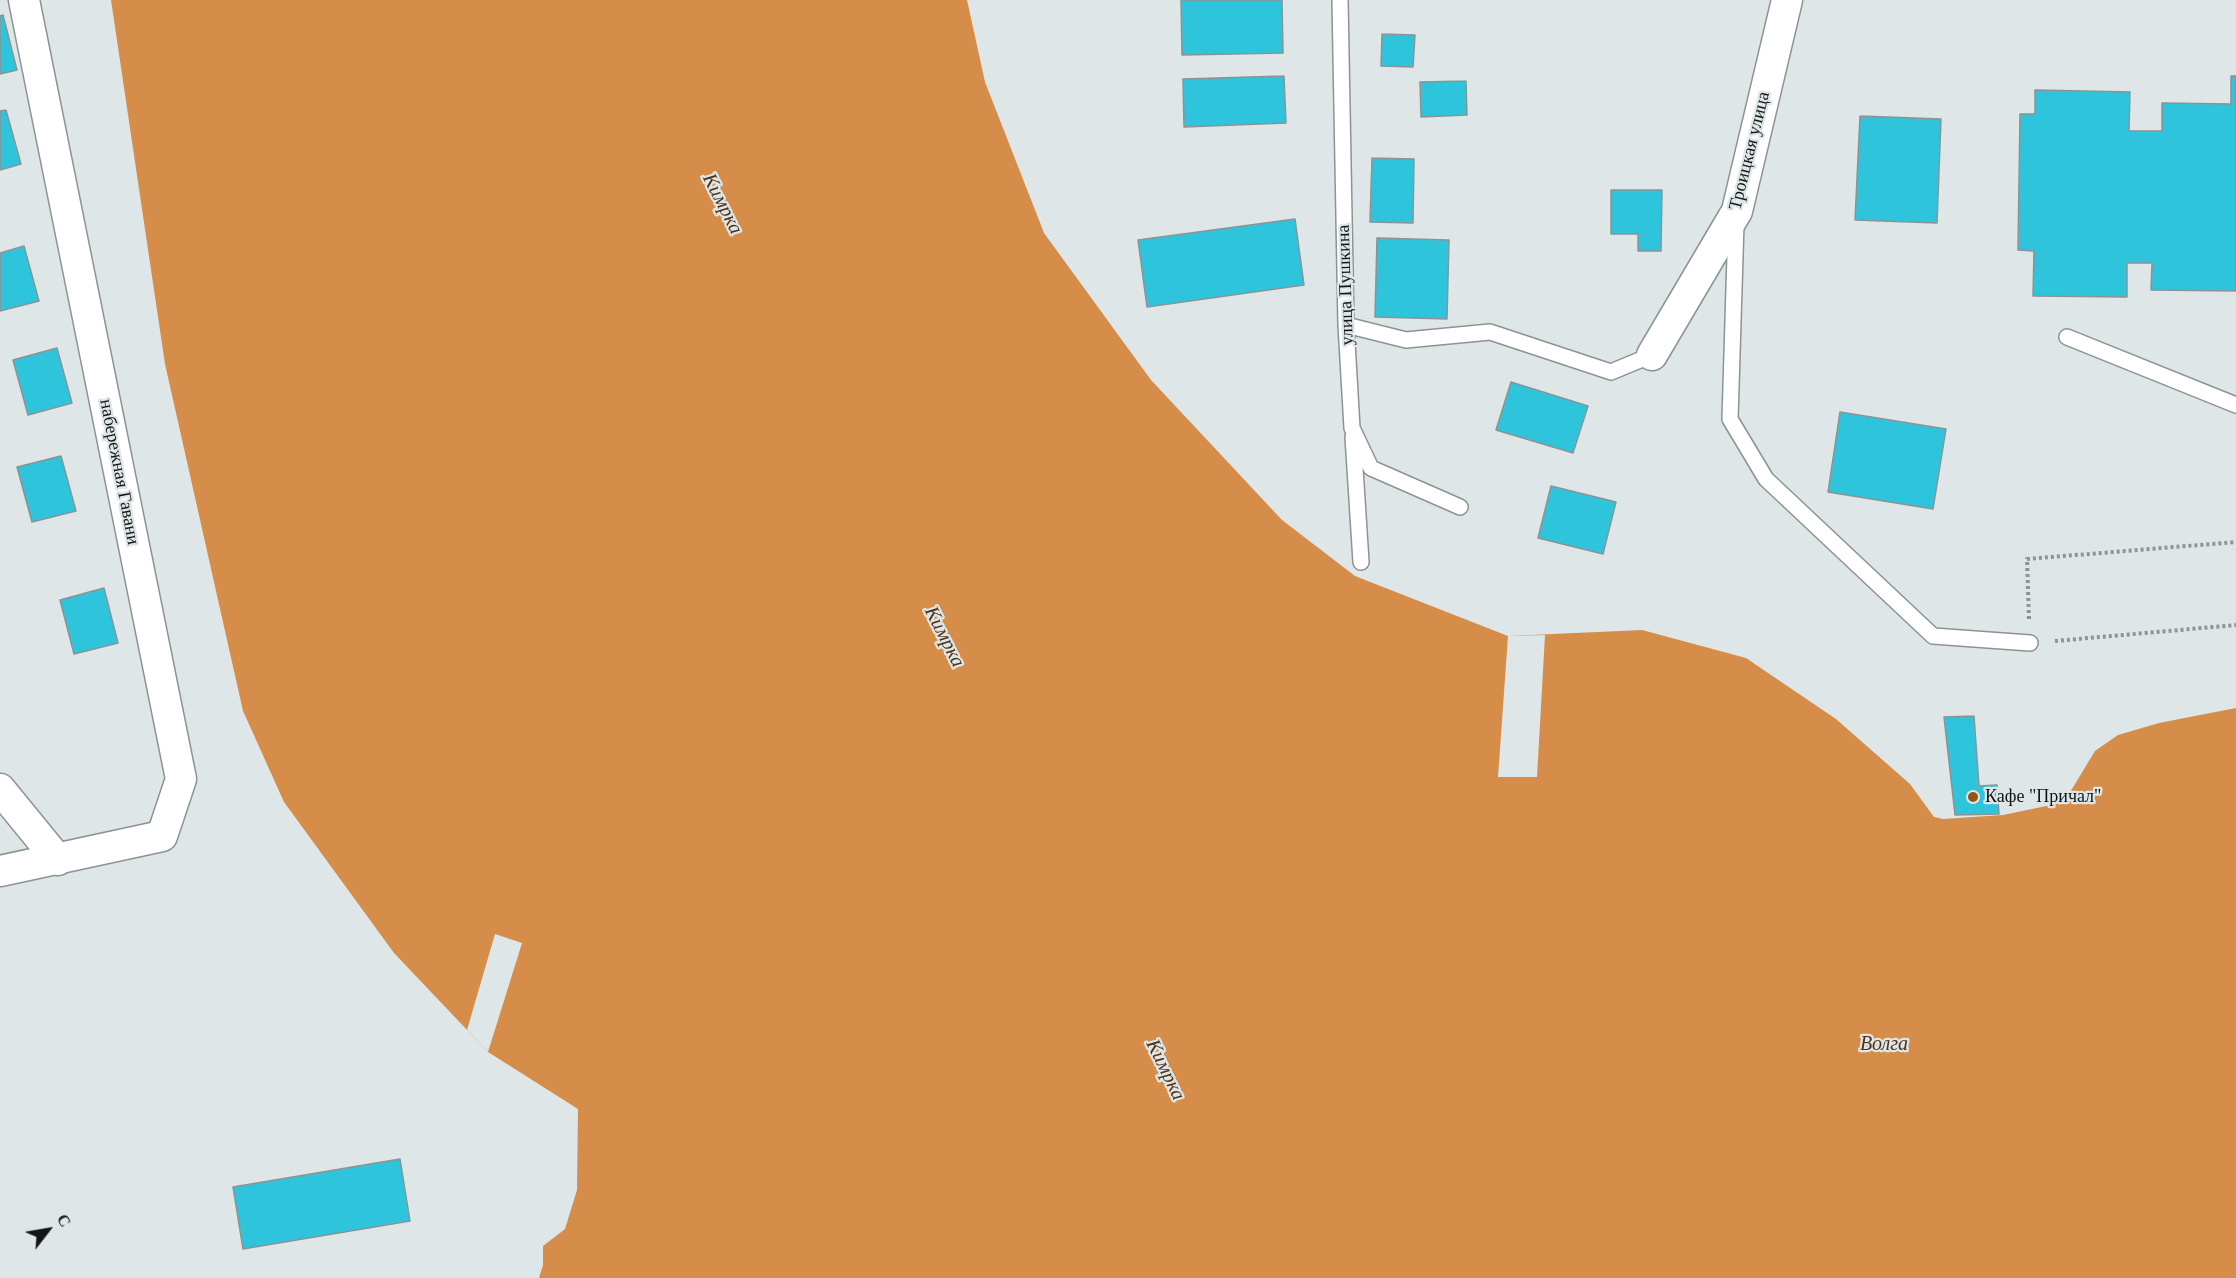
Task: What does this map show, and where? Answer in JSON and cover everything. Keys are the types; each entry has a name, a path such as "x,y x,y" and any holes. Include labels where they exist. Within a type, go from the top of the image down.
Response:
{"street":[{"name":"набережная Гавани","path":"24,0 181,779 162,836 58,860"},
{"name":"Троицкая улица","path":"1652,355 1737,211 1787,0"},
{"path":"0,789 58,860 0,871"}],"lane":[{"name":"улица Пушкина","path":"1340,0 1346,325 1352,428 1371,468 1460,507"},
{"path":"1737,211 1730,419 1766,479 1933,636 2030,643"},
{"path":"1346,325 1406,340 1490,332 1611,372 1652,355"},
{"path":"2067,337 2236,405"},
{"path":"1352,428 1361,562"}],"path":[{"path":"2236,542 2027,559 2030,643 2236,625"}],"water":[{"path":"111,0 967,0 985,82 1044,233 1151,380 1282,520 1355,576 1508,636 1642,630 1746,658 1836,719 1910,784 1934,817 1943,819 2003,815 2063,801 2095,751 2118,735 2159,723 2236,708 2236,1278 539,1278 543,1265 543,1246 565,1229 577,1190 578,1109 488,1052 394,953 284,802 243,711 165,364"}],"pier":[{"path":"1545,635 1537,777 1498,777 1508,636"},
{"path":"495,934 522,943 488,1052 467,1030"}],"building":[{"path":"1181,0 1282,0 1283,53 1182,55"},
{"path":"3,15 17,70 0,74 0,16"},
{"path":"1382,34 1415,35 1413,67 1381,66"},
{"path":"1284,76 1286,123 1184,127 1183,79"},
{"path":"2231,76 2236,76 2236,291 2151,290 2152,263 2127,263 2127,297 2033,296 2034,251 2018,250 2020,114 2035,114 2035,90 2130,92 2129,131 2162,131 2162,103 2231,104"},
{"path":"1466,81 1467,115 1421,117 1420,82"},
{"path":"6,110 21,164 0,170 0,111"},
{"path":"1860,116 1941,119 1937,223 1855,220"},
{"path":"1372,158 1414,159 1413,223 1370,222"},
{"path":"1611,190 1662,190 1661,251 1638,251 1638,234 1611,234"},
{"path":"1295,219 1304,285 1147,307 1138,240"},
{"path":"1377,238 1449,240 1447,319 1375,317"},
{"path":"24,246 39,301 0,311 0,253"},
{"path":"57,348 72,403 28,415 13,360"},
{"path":"1511,382 1588,406 1573,453 1496,430"},
{"path":"1840,412 1946,429 1933,509 1828,492"},
{"path":"61,456 76,511 32,522 17,467"},
{"path":"1551,486 1616,502 1603,554 1538,538"},
{"path":"104,588 118,643 74,654 60,600"},
{"path":"1974,716 1979,786 1997,785 1999,814 1955,815 1944,717"},
{"path":"400,1159 410,1221 243,1249 233,1187"}],"place":[{"name":"Кафе \"Причал\"","path":"1973,797"}],"water label":[{"name":"Кимрка","path":"722,204"},
{"name":"Кимрка","path":"944,637"},
{"name":"Волга","path":"1884,1045"},
{"name":"Кимрка","path":"1165,1070"}]}
